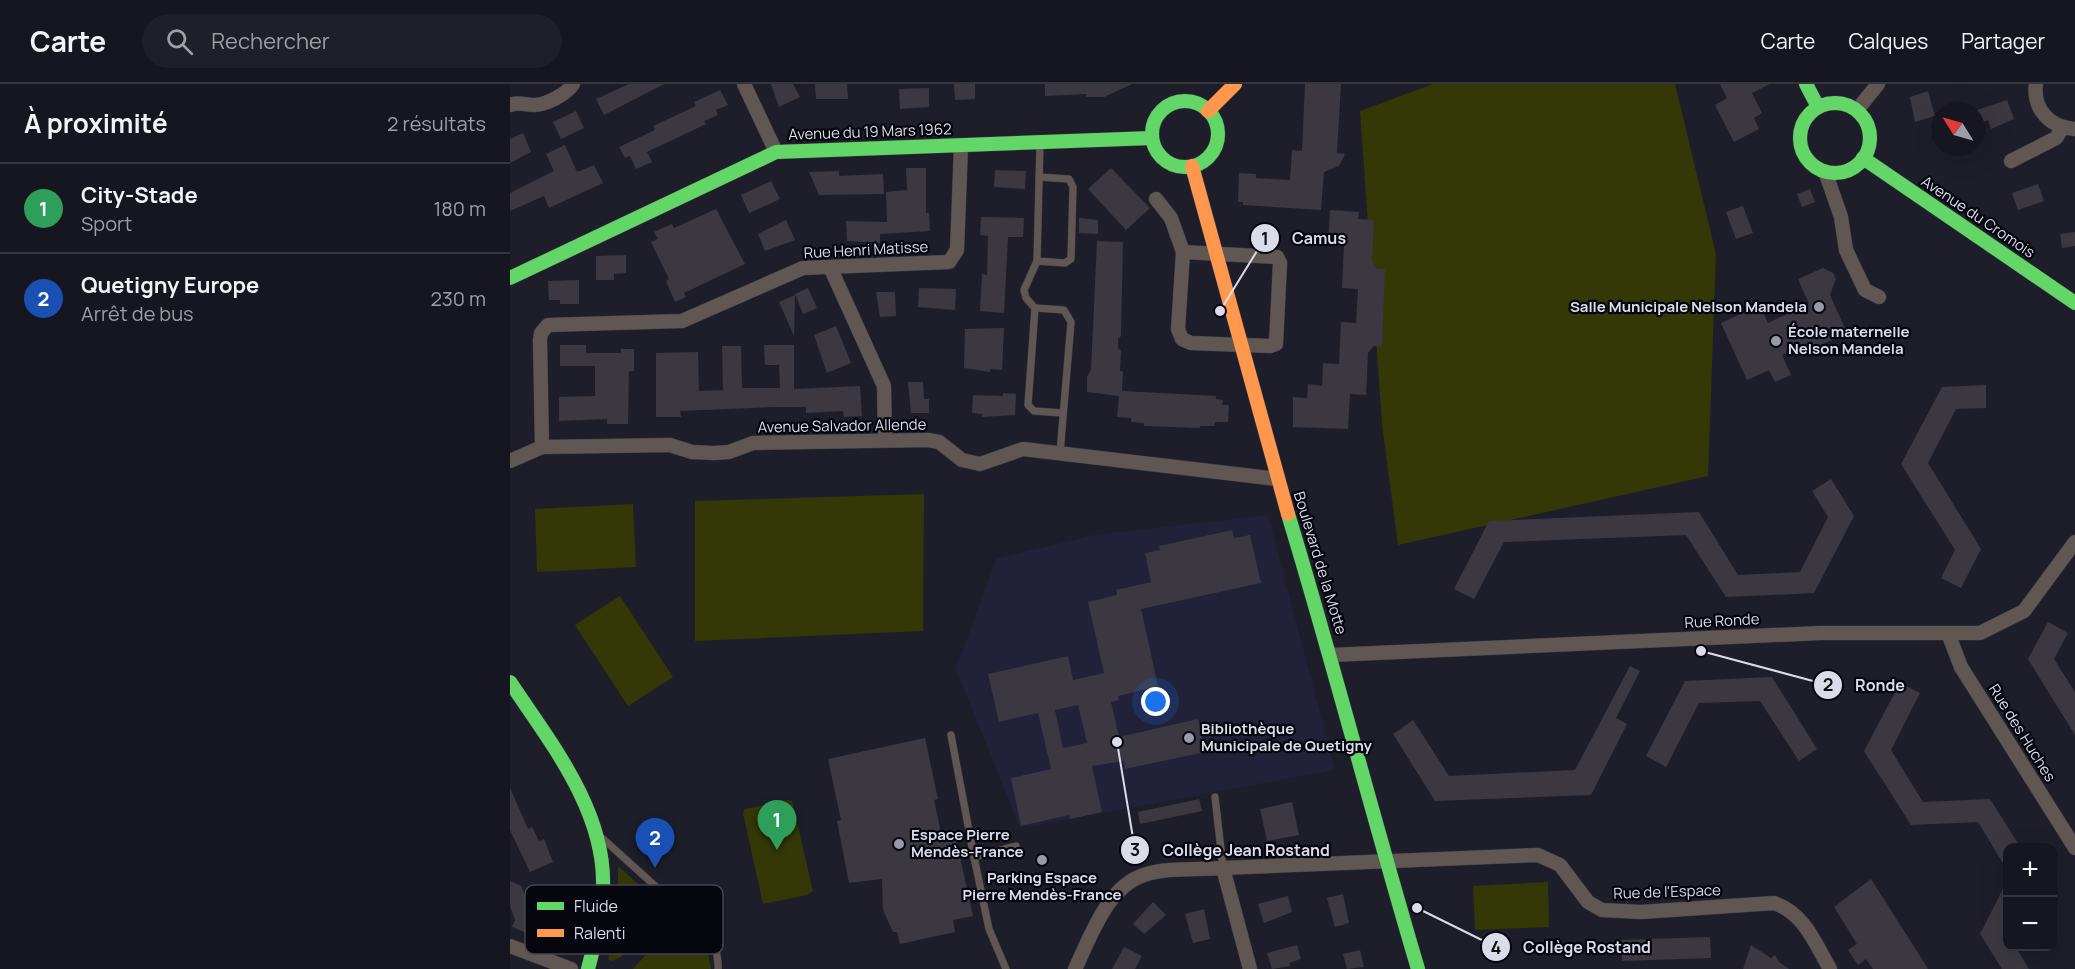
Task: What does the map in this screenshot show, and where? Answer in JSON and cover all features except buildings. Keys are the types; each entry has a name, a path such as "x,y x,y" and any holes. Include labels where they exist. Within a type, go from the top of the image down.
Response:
{"street":[{"path":"510,105 517,102 540,104 566,92 573,84"},
{"path":"744,84 776,152"},
{"path":"1208,111 1235,84"},
{"path":"1806,84 1818,107"},
{"path":"1857,110 1878,84"},
{"path":"2036,84 2036,96 2042,111 2050,121 2069,128"},
{"path":"1192,102 1208,111 1215,121 1217,140 1208,158 1192,166 1180,167 1162,158 1152,138 1155,119 1171,104 1192,102"},
{"path":"1839,103 1857,110 1869,129 1868,149 1863,158 1846,171 1825,171 1806,158 1801,147 1803,124 1818,107 1839,103"},
{"path":"2011,161 2056,138 2069,128"},
{"name":"Avenue du 19 Mars 1962","path":"510,278 776,152 1152,138"},
{"name":"Rue Henri Matisse","path":"542,447 540,340 541,333 548,325 682,321 794,270 944,262 953,259 957,250 961,146"},
{"name":"Avenue du Cromois","path":"1863,158 2075,303"},
{"name":"Boulevard de la Motte","path":"1192,166 1277,479 1331,655 1386,862 1418,969"},
{"path":"1825,171 1841,217 1846,250 1865,290 1879,297"},
{"path":"1156,199 1171,218 1183,252 1180,334 1191,343 1269,346 1278,340 1280,263 1277,257 1183,252"},
{"path":"830,267 884,386 885,440"},
{"name":"Avenue Salvador Allende","path":"510,461 542,447 670,445 692,452 714,453 729,452 753,443 935,441 962,460 980,464 1023,449 1277,479"},
{"name":"Rue Ronde","path":"1331,655 1820,633 1980,633 2024,611 2075,542"},
{"name":"Rue des Huches","path":"1948,633 1961,667 2075,847"},
{"path":"510,682 568,771 589,808 601,856 603,885"},
{"name":"Rue de l'Espace","path":"1076,969 1106,908 1119,890 1132,880 1146,874 1223,868 1538,855 1560,865 1588,902 1602,910 1622,912 1774,903 1792,910 1804,924 1830,969"},
{"path":"1223,868 1250,969"},
{"path":"510,946 525,952"},
{"path":"531,954 571,969"},
{"path":"588,969 592,954"}],"lane":[{"path":"1040,143 1037,261 1024,290 1026,298 1035,308 1064,310 1070,317 1060,453"},
{"path":"1037,261 1065,263 1071,259 1073,187 1069,179 1039,177"},
{"path":"1035,308 1029,407 1034,411 1063,413"},
{"path":"951,735 989,929 1006,969"},
{"path":"1215,797 1223,868"},
{"path":"596,833 654,885"},
{"path":"974,857 1016,846"},
{"path":"717,954 718,969"}],"shaded area":[{"path":"1433,84 1675,84 1716,254 1708,476 1398,545 1382,424 1360,111"},
{"path":"924,494 923,631 695,641 695,501"},
{"path":"633,504 636,567 537,572 535,509"},
{"path":"1268,515 1335,770 1020,828 956,669 996,559 1094,535"},
{"path":"620,596 673,677 628,706 575,625"},
{"path":"787,800 792,801 813,891 807,895 763,904 743,813 745,809"},
{"path":"618,866 639,885 618,885"},
{"path":"1548,882 1549,927 1475,930 1473,886"},
{"path":"609,954 624,954 612,961 608,959"},
{"path":"646,954 708,954 711,969 633,969"}],"traffic: fast":[{"path":"1806,84 1818,107"},
{"path":"1185,101 1198,104 1208,111 1215,121 1218,134 1215,147 1208,157 1198,164 1185,167 1172,164 1162,157 1155,147 1152,134 1155,121 1162,111 1172,104 1185,101"},
{"path":"1835,103 1854,109 1864,119 1870,138 1864,157 1854,167 1835,173 1816,167 1806,157 1800,138 1806,119 1816,109 1835,103"},
{"path":"510,278 776,152 1152,138"},
{"path":"1863,158 2075,303"},
{"path":"1288,514 1418,969"},
{"path":"510,682 558,753 585,805 602,860 603,885"},
{"path":"588,969 592,954"}],"traffic: slow":[{"path":"1208,111 1235,84"},
{"path":"1192,166 1288,514"}],"place":[{"name":"Salle Municipale Nelson Mandela","path":"1819,307"},
{"name":"Camus","path":"1220,311"},
{"name":"École maternelle Nelson Mandela","path":"1776,341"},
{"name":"Ronde","path":"1701,651"},
{"name":"Bibliothèque Municipale de Quetigny","path":"1189,738"},
{"name":"Collège Jean Rostand","path":"1117,742"},
{"name":"Espace Pierre Mendès-France","path":"899,844"},
{"name":"City-Stade","path":"777,850"},
{"name":"Parking Espace Pierre Mendès-France","path":"1042,860"},
{"name":"Quetigny Europe","path":"655,868"},
{"name":"Collège Rostand","path":"1417,908"}]}
